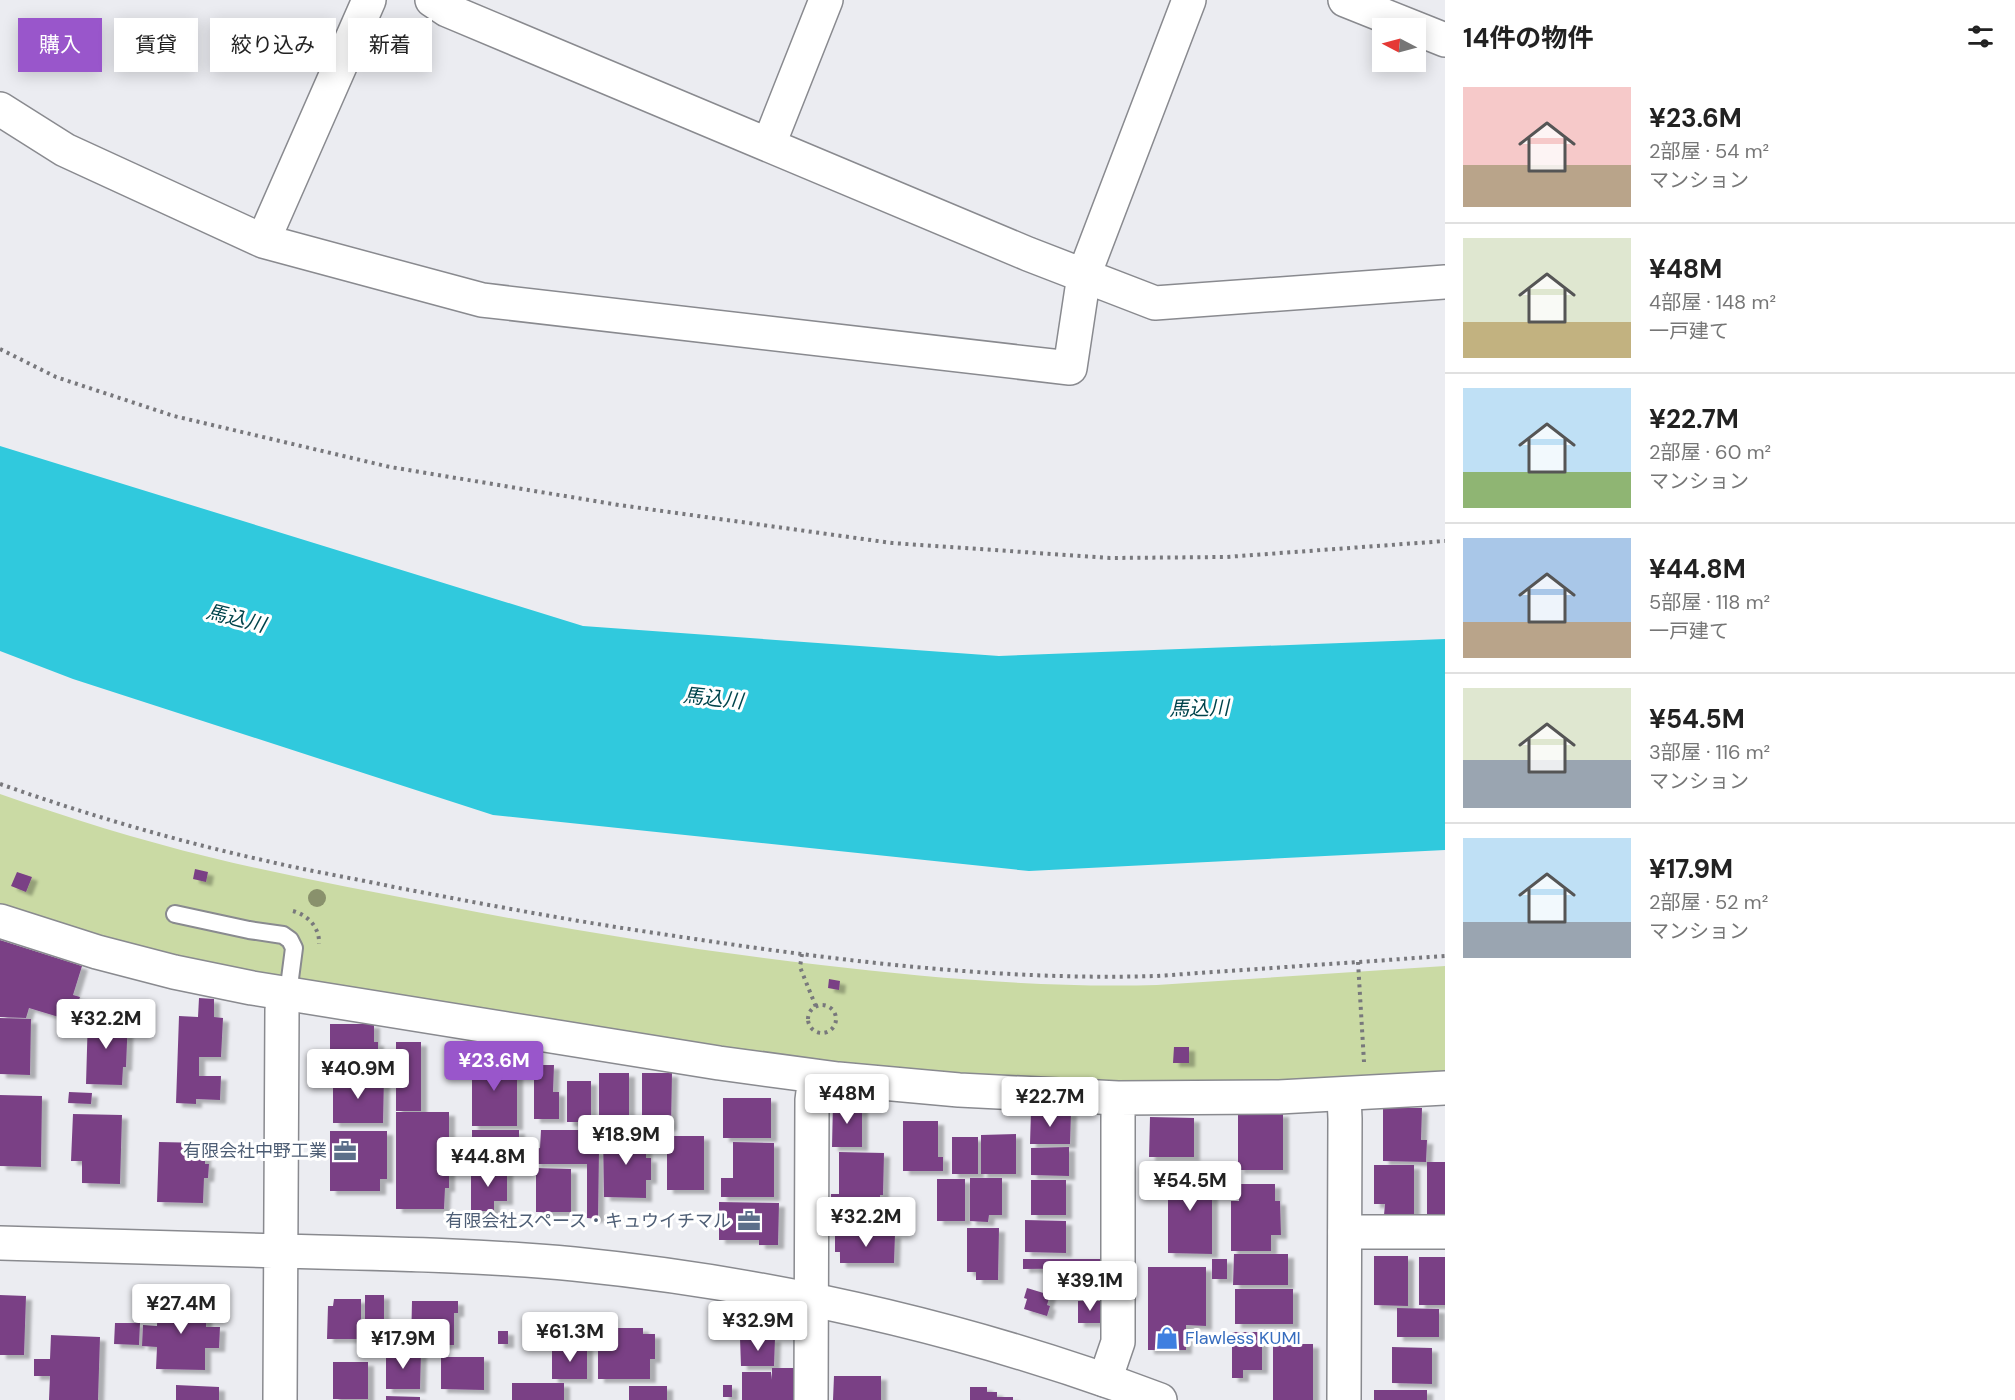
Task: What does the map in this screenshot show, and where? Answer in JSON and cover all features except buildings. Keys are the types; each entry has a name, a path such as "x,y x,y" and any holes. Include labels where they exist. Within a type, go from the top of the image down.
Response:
{"street":[{"path":"263,241 369,0"},
{"path":"432,0 447,10 1028,254 1155,303 1445,282"},
{"path":"769,144 826,0"},
{"path":"0,109 65,150 263,241 482,300 1070,368 1084,275 1189,0"},
{"path":"1345,0 1445,39"},
{"path":"0,921 69,944 213,981 719,1063 815,1076 959,1090 1118,1098 1280,1097 1445,1089"},
{"path":"280,1400 282,1010 286,994"},
{"path":"811,1400 812,1100 815,1076"},
{"path":"1344,1095 1344,1400"},
{"path":"1105,1380 1118,1342 1118,1098"},
{"path":"1345,1232 1445,1232"},
{"path":"0,1243 479,1257 571,1264 706,1281 886,1316 974,1339 1105,1380 1160,1400"}],"lane":[{"path":"175,914 283,935 290,940 294,948 286,994"}],"path":[{"path":"0,349 56,378 174,416 390,467 619,505 892,543 1110,558 1226,557 1445,541"},
{"path":"0,784 131,826 269,862 561,918 802,954 938,968 1098,977 1156,976 1445,956"},
{"path":"802,954 800,967 816,1007"},
{"path":"1358,962 1364,1063"},
{"path":"816,1007 830,1008 834,1014 836,1021 833,1028 827,1032 813,1031 809,1025 808,1018 816,1007"}],"green space":[{"path":"0,794 157,843 296,877 583,931 821,965 988,981 1115,986 1445,966 1445,1074 1239,1084 1039,1081 800,1060 255,975 177,958 0,906"}],"water":[{"name":"馬込川","path":"0,446 583,626 999,656 1445,639 1445,850 1029,871 493,815 73,679 0,651"}],"place":[{"name":"有限会社中野工業","path":"345,1151"},
{"name":"有限会社スペース・キュウイチマル","path":"749,1221"},
{"name":"Flawless KUMI","path":"1167,1338"}]}
